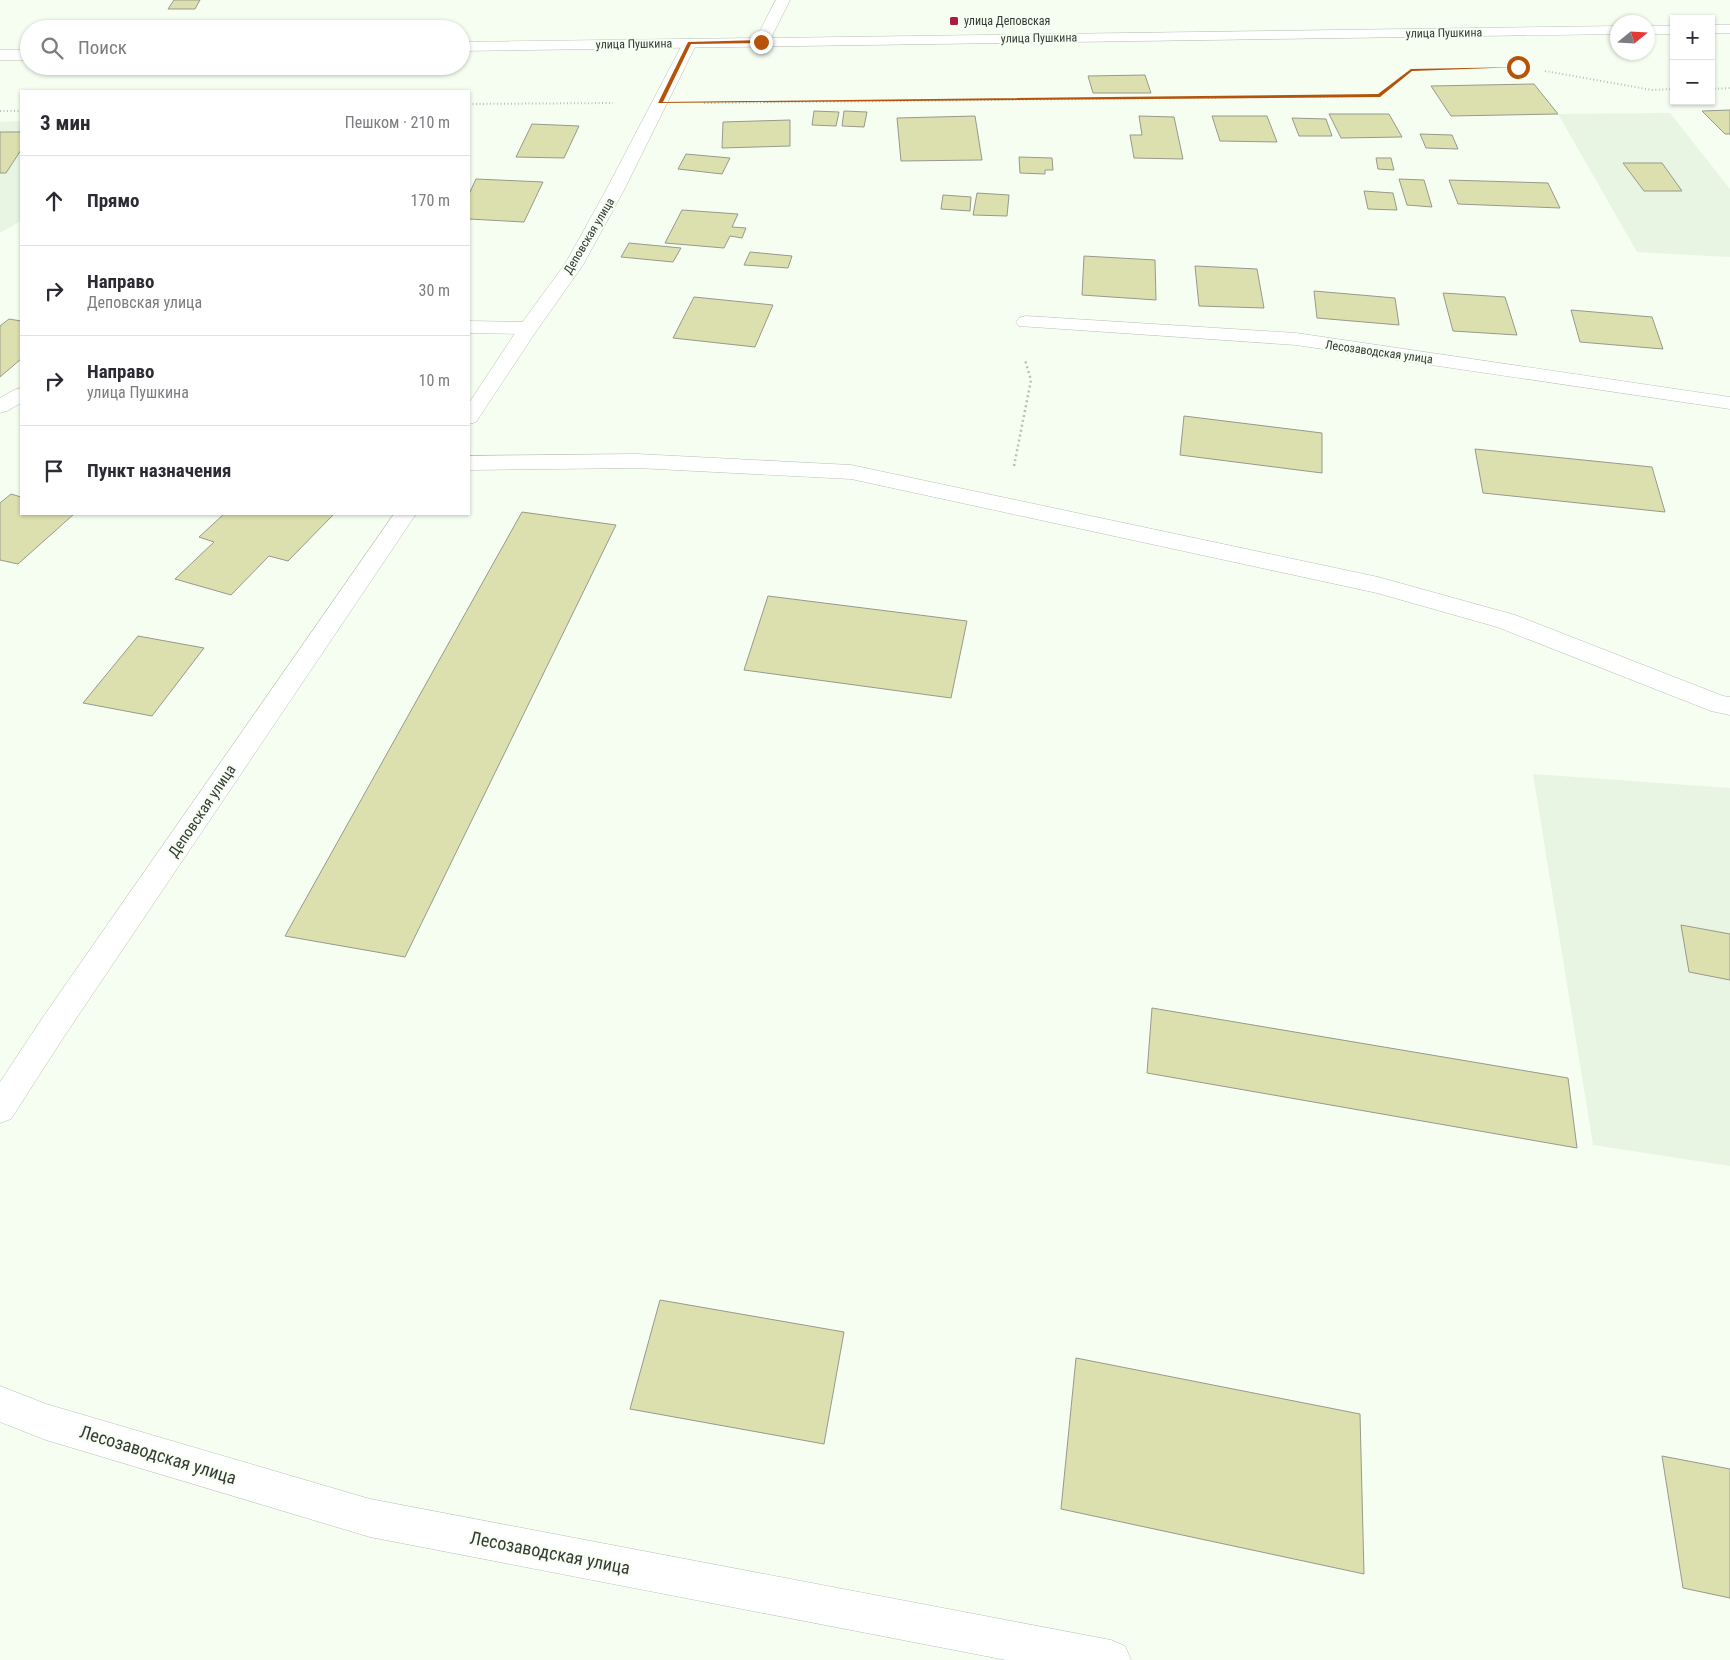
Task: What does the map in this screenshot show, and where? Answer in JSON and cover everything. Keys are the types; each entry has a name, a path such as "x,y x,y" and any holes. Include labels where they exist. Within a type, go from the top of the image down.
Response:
{"street":[{"path":"761,42 783,0"},
{"path":"1715,29 1730,29"},
{"name":"улица Пушкина","path":"470,47 1610,30"},
{"path":"1655,30 1670,30"},
{"name":"Деповская улица","path":"470,416 528,328 574,264 614,192 690,43"},
{"path":"0,55 20,54"},
{"name":"Лесозаводская улица","path":"1026,322 1296,339 1730,403"},
{"path":"470,327 528,328"},
{"path":"0,407 20,395"},
{"path":"470,463 637,461 851,472 1388,588 1506,621 1720,705 1730,706"},
{"name":"Деповская улица","path":"0,1109 54,1026 404,515"},
{"name":"Лесозаводская улица","path":"0,1404 46,1422 370,1518 1111,1660"}],"path":[{"path":"470,104 1380,96 1411,70"},
{"path":"1537,70 1652,90 1670,89"},
{"path":"1715,89 1730,88"},
{"path":"0,111 20,111"},
{"path":"1007,506 1031,380 1023,350 1026,322"}],"shaded area":[{"path":"1670,113 1730,189 1730,257 1637,252 1558,114"},
{"path":"20,121 20,222 0,233 0,122"},
{"path":"1533,774 1730,788 1730,1166 1593,1145"}],"building":[{"path":"174,0 200,0 195,9 168,9"},
{"path":"1145,75 1151,93 1093,93 1088,76"},
{"path":"1534,84 1558,114 1451,116 1431,86"},
{"path":"1730,110 1730,134 1725,134 1702,111"},
{"path":"814,111 839,112 836,126 812,125"},
{"path":"844,111 867,112 864,127 842,126"},
{"path":"1329,114 1389,114 1402,137 1341,138"},
{"path":"975,116 982,160 901,161 897,118"},
{"path":"1139,116 1174,117 1183,159 1134,158 1130,135 1142,135"},
{"path":"1212,116 1267,116 1277,142 1220,141"},
{"path":"1292,118 1326,119 1332,136 1299,136"},
{"path":"790,120 790,146 722,148 723,122"},
{"path":"532,124 579,126 564,158 516,157"},
{"path":"0,132 20,132 20,152 6,173 0,173"},
{"path":"1420,134 1452,135 1458,149 1426,148"},
{"path":"686,154 730,158 722,174 678,169"},
{"path":"1019,157 1052,158 1053,170 1045,170 1045,174 1020,173"},
{"path":"1376,158 1391,158 1394,170 1378,169"},
{"path":"1623,163 1662,163 1682,191 1644,191"},
{"path":"476,179 543,182 524,222 470,219 470,192"},
{"path":"1399,179 1424,180 1432,207 1407,205"},
{"path":"1449,180 1548,183 1560,208 1458,204"},
{"path":"1364,191 1393,193 1397,210 1368,209"},
{"path":"977,193 1009,195 1007,216 973,215"},
{"path":"943,195 971,197 970,211 941,209"},
{"path":"682,210 738,214 732,227 746,228 742,238 730,236 724,248 665,243"},
{"path":"629,243 681,248 673,262 621,257"},
{"path":"750,252 792,256 788,268 744,265"},
{"path":"1084,256 1155,260 1156,300 1082,295"},
{"path":"1195,266 1257,269 1264,308 1199,306"},
{"path":"1314,291 1395,298 1399,325 1317,318"},
{"path":"1443,293 1505,297 1517,335 1453,331"},
{"path":"694,297 773,305 755,347 673,338"},
{"path":"1571,310 1652,317 1663,349 1580,342"},
{"path":"9,319 20,321 20,360 0,377 0,326"},
{"path":"1184,416 1322,433 1322,473 1180,455"},
{"path":"1475,449 1652,467 1665,512 1483,493"},
{"path":"11,494 20,497 20,515 73,515 18,564 0,560 0,503"},
{"path":"522,512 616,525 405,957 285,936"},
{"path":"223,515 333,515 288,561 269,556 231,595 175,579 214,542 199,537"},
{"path":"768,596 967,621 951,698 744,670"},
{"path":"138,636 204,648 152,716 83,703"},
{"path":"1681,925 1730,934 1730,980 1689,972"},
{"path":"1152,1008 1568,1078 1577,1148 1147,1073"},
{"path":"660,1300 844,1332 824,1444 630,1409"},
{"path":"1076,1358 1360,1414 1364,1574 1061,1509"},
{"path":"1662,1456 1730,1469 1730,1598 1683,1588"}],"place":[{"name":"улица Деповская","path":"954,21"}],"route":[{"path":"761,42 690,43 660,103 1380,96 1411,70 1518,67"}]}
